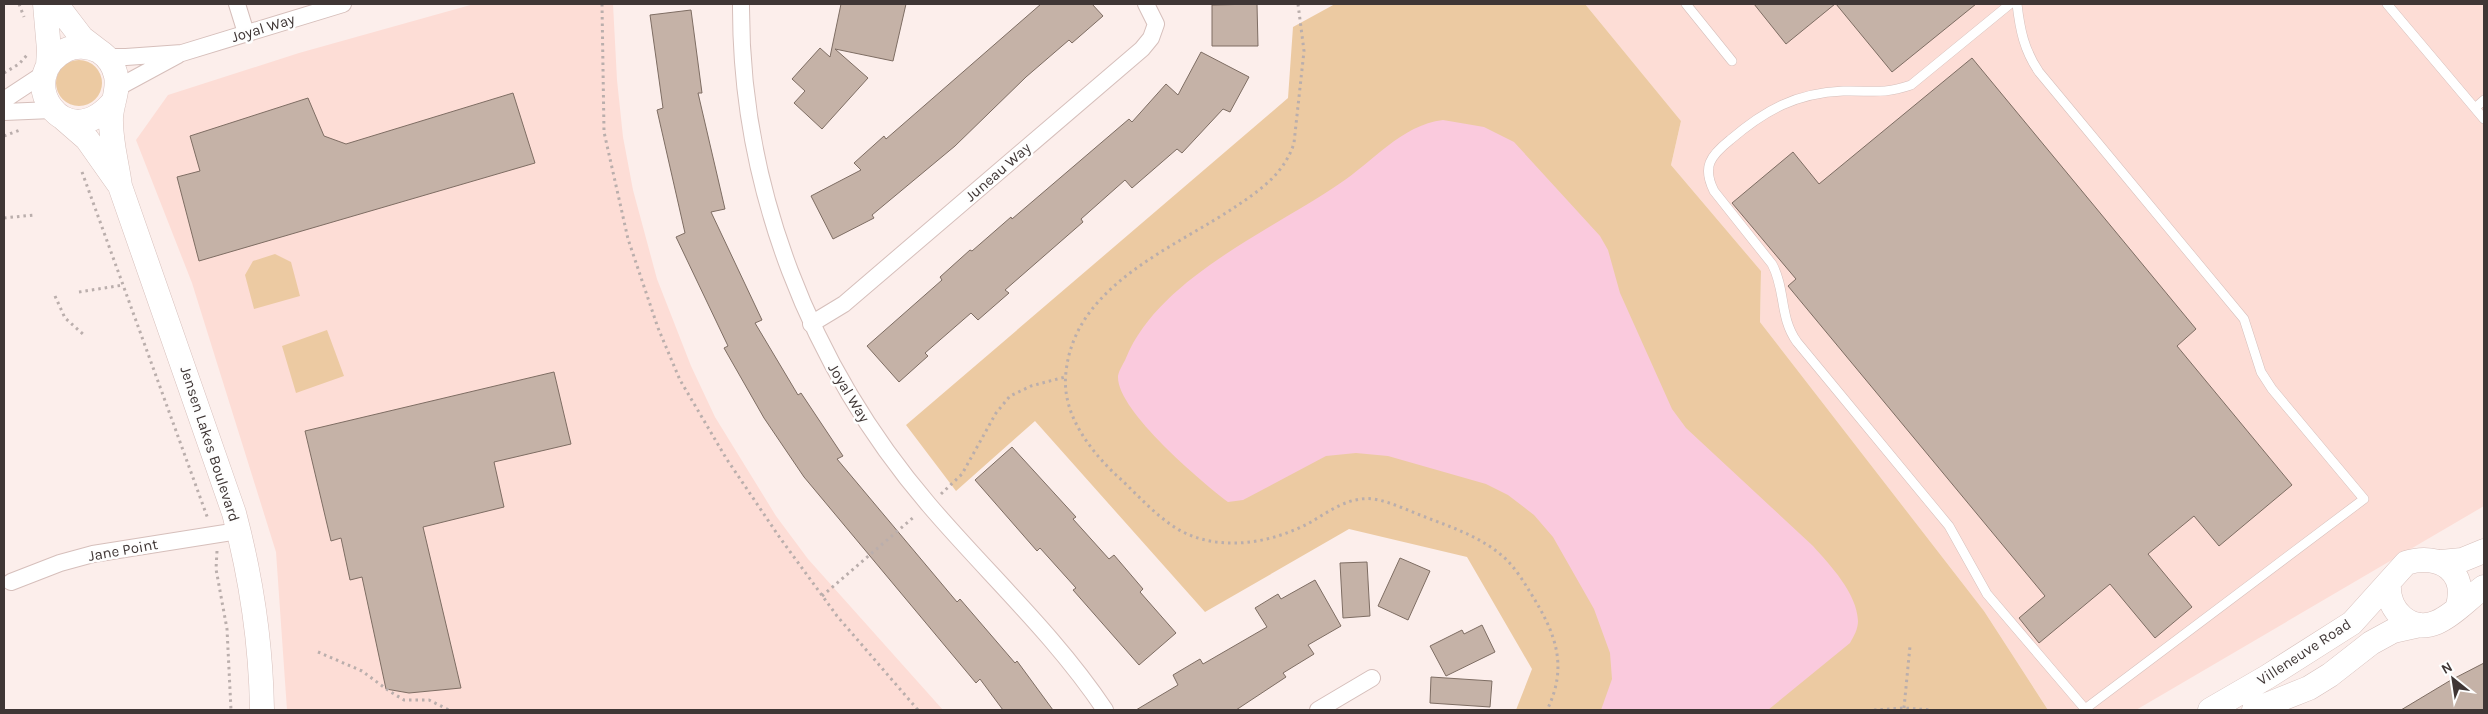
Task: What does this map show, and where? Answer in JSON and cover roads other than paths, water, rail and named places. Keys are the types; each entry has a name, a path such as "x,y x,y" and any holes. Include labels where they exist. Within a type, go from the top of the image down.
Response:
{"street":[{"path":"45,4 49,50 43,80 44,97 58,115"},
{"path":"4,112 58,115 77,123 91,120 103,113 115,94 116,75 110,62 82,38 56,4"},
{"path":"237,4 246,33"},
{"name":"Joyal Way","path":"102,54 126,57 182,53 343,4"},
{"name":"Joyal Way","path":"741,4 748,108 765,196 790,272 811,324 851,399 928,505 1071,664 1105,710"},
{"name":"Juneau Way","path":"811,324 844,304 1142,49 1151,38 1156,24 1146,4"},
{"path":"4,100 46,69 56,55 69,48 85,47 102,54"},
{"name":"Joyal Way","path":"115,94 182,53"},
{"name":"Jensen Lakes Boulevard","path":"115,94 112,130 120,186 226,486 238,530 256,624 262,710"},
{"name":"Jensen Lakes Boulevard","path":"58,115 87,139 120,186"},
{"name":"Jane Point","path":"11,582 60,562 93,554 238,530"},
{"path":"2484,551 2462,560 2441,562 2415,560 2406,563 2389,583 2388,594 2399,614 2410,622 2420,625 2433,624 2445,620 2484,587"},
{"path":"2441,562 2449,568 2458,582 2460,599 2457,609"},
{"name":"Villeneuve Road","path":"2210,710 2340,631 2360,614 2389,583"},
{"name":"Villeneuve Road","path":"2254,710 2309,688 2330,675 2371,643 2393,631 2420,625"},
{"path":"1318,710 1372,678"}],"lane":[{"path":"1686,4 1732,61"},
{"path":"2010,4 1911,85 1892,92 1844,91 1812,95 1780,104 1755,118 1719,148 1709,164 1707,178 1714,192 1772,264 1779,277 1785,322 1797,342 1950,526 1988,594 2086,710 2364,499 2272,389 2261,372 2244,319 2039,72 2028,56 2022,40 2017,4"},
{"path":"2392,6 2484,119"},
{"path":"2474,108 2484,100"}]}
